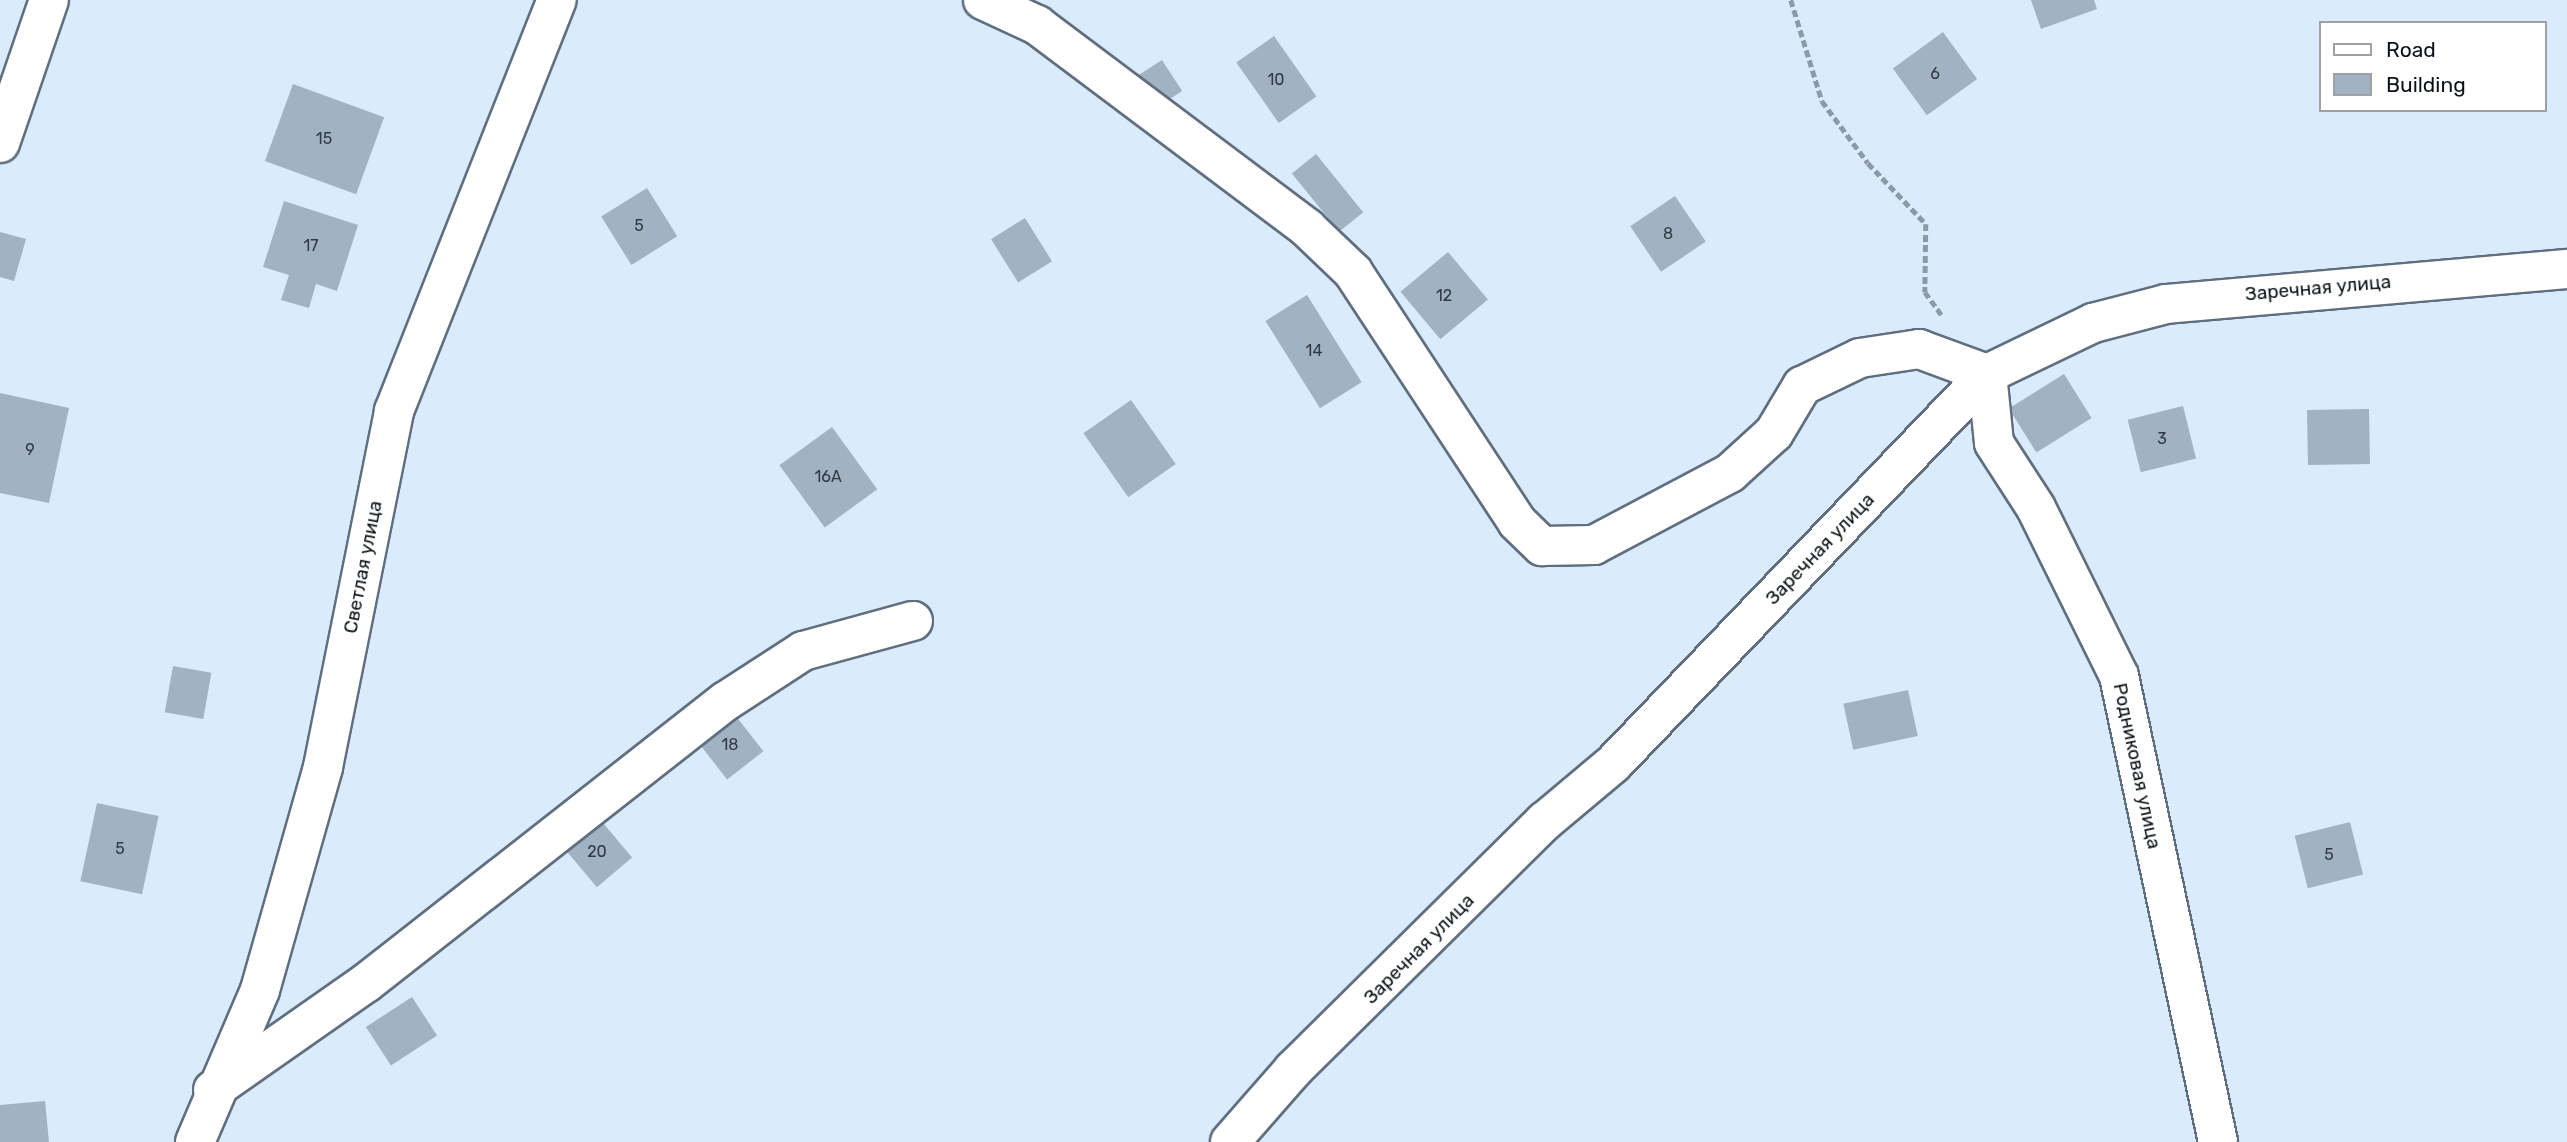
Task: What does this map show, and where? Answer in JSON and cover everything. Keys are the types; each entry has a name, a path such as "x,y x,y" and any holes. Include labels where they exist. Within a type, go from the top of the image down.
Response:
{"street":[{"path":"0,143 49,0"},
{"name":"Светлая улица","path":"195,1142 213,1090 260,990 323,767 394,411 557,0"},
{"path":"983,0 1037,25 1307,228 1353,272 1517,522 1542,545 1594,545 1730,473 1774,433 1802,386 1860,358 1919,349 1987,374"},
{"name":"Заречная улица","path":"1230,1142 1293,1070 1656,720 1987,374 2092,323 2166,303 2567,269"},
{"name":"Родниковая улица","path":"1987,374 1994,443 2036,508 2119,676 2218,1142"},
{"path":"213,1090 366,983 726,701 803,651 913,621"}],"path":[{"path":"1791,0 1822,101 1868,163 1926,224 1925,292 1949,323"}],"building":[{"path":"2031,0 2094,0 2097,9 2041,29"},
{"path":"1943,32 1977,79 1927,115 1893,68"},
{"path":"1274,36 1316,97 1279,123 1236,62"},
{"path":"1162,60 1182,91 1152,111 1132,80"},
{"path":"293,84 384,117 356,194 265,161"},
{"path":"1316,154 1363,212 1339,232 1292,174"},
{"path":"647,188 677,236 631,265 601,217"},
{"path":"1675,196 1706,242 1661,272 1630,226"},
{"path":"284,201 358,225 337,291 316,284 309,308 281,300 289,275 263,267"},
{"path":"1025,218 1052,261 1018,282 991,239"},
{"path":"0,232 26,239 14,281 0,277"},
{"path":"1448,252 1488,299 1440,339 1401,292"},
{"path":"1307,295 1362,382 1320,408 1265,321"},
{"path":"2064,374 2092,418 2036,453 2009,408"},
{"path":"0,393 69,408 49,503 0,493"},
{"path":"1131,400 1176,464 1128,497 1083,433"},
{"path":"2183,406 2196,458 2141,472 2128,420"},
{"path":"2369,409 2370,464 2308,465 2307,410"},
{"path":"832,427 877,489 825,528 779,465"},
{"path":"173,666 211,673 203,719 165,712"},
{"path":"1908,690 1918,736 1853,750 1843,704"},
{"path":"732,711 763,751 727,780 696,739"},
{"path":"97,803 159,816 142,894 80,881"},
{"path":"598,817 632,858 597,887 563,847"},
{"path":"2350,822 2363,874 2308,888 2295,836"},
{"path":"412,997 437,1036 391,1066 366,1027"},
{"path":"45,1101 49,1142 0,1142 0,1105"}]}
